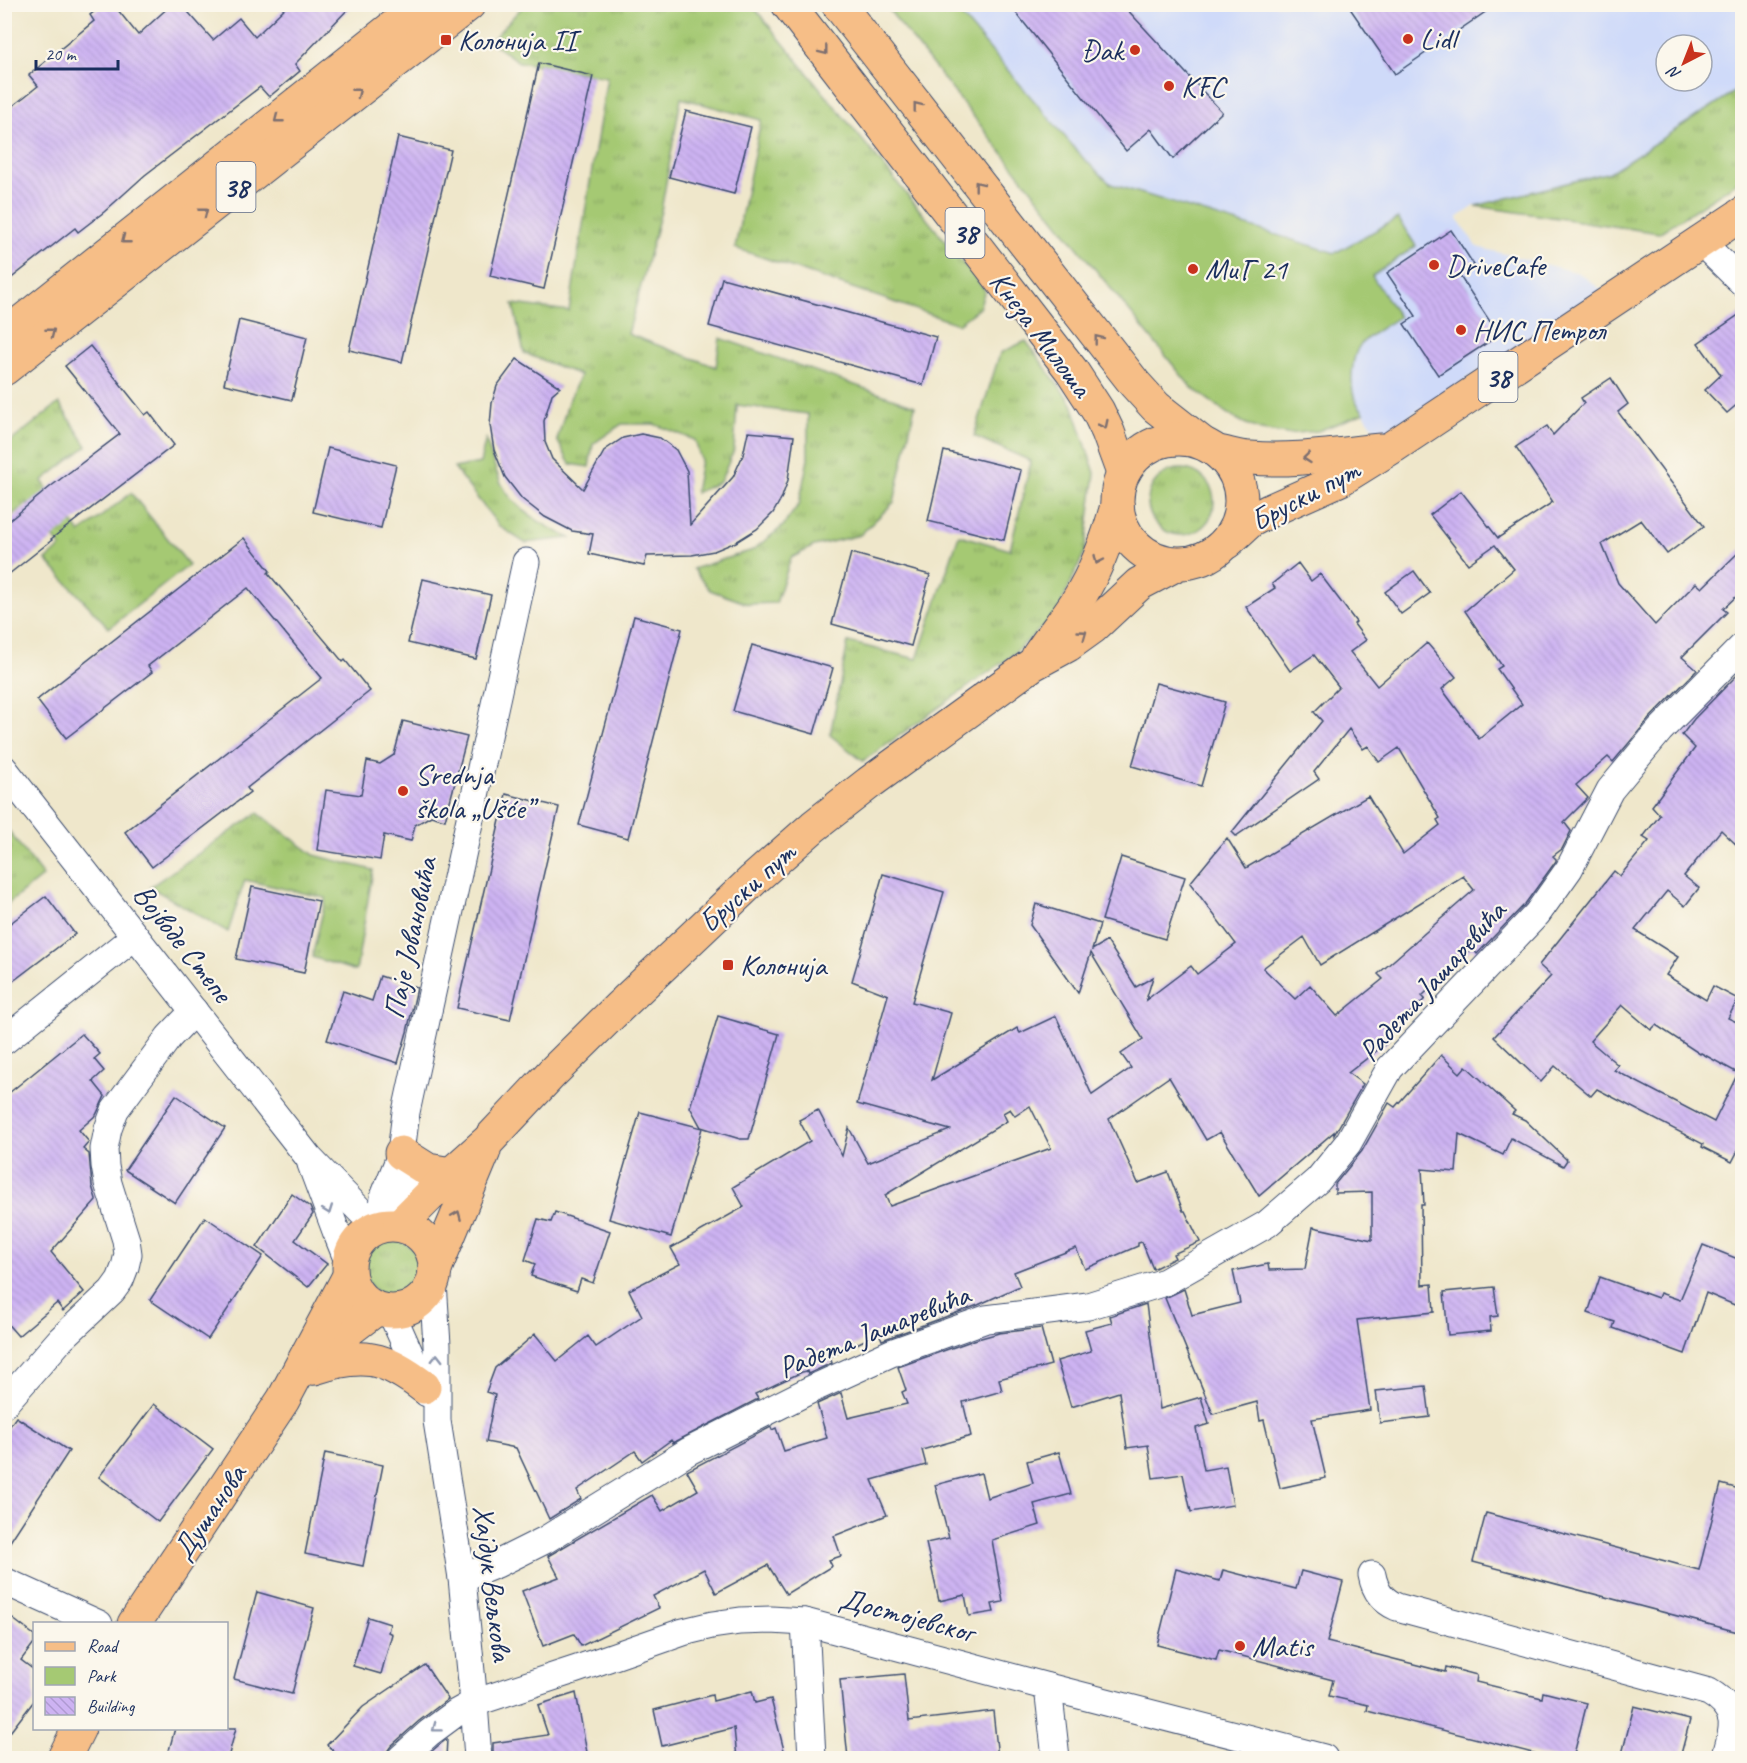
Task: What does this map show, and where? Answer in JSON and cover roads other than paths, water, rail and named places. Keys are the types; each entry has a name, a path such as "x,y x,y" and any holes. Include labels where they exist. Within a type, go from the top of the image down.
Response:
{"main road":[{"name":"38","path":"4,336 422,4"},
{"name":"38","path":"4,369 469,4"},
{"name":"Кнеза Милоша","path":"788,4 1072,371 1098,411 1123,473"},
{"name":"Кнеза Милоша","path":"838,4 1135,384 1156,407 1210,447"},
{"name":"Бруски пут","path":"1227,542 1250,521 1341,479 1390,448 1743,214"},
{"name":"38","path":"1190,440 1210,447 1232,467 1240,485 1242,506 1237,526 1227,542 1212,555 1195,562 1177,564 1159,560 1142,552 1129,539 1121,523 1117,505 1118,489 1123,473 1142,451 1164,441 1190,440"},
{"name":"Бруски пут","path":"1210,447 1248,458 1275,459 1303,459 1390,448"},
{"name":"Бруски пут","path":"1033,664 1075,604 1090,578 1108,538 1117,505"},
{"name":"Бруски пут","path":"388,1226 488,1141 552,1073 753,879 814,826 869,783 1033,664 1068,645 1093,627 1139,584 1177,564"},
{"name":"Бруски пут","path":"434,1276 488,1141"},
{"path":"401,1153 428,1170 451,1174"},
{"path":"388,1226 414,1231 425,1241 433,1254 434,1276 428,1292 412,1307 402,1311 383,1310 366,1304 358,1296 352,1287 348,1268 354,1246 363,1235 388,1226"},
{"name":"Душанова","path":"135,1622 284,1400 348,1268"},
{"name":"Душанова","path":"284,1400 351,1328 383,1310"},
{"path":"314,1368 337,1360 359,1358 382,1362 402,1370 424,1387"},
{"path":"64,1758 78,1730"}],"street":[{"path":"1702,243 1743,282"},
{"name":"Паје Јовановића","path":"388,1226 384,1197 401,1153 406,1112 526,562"},
{"name":"Радета Јашаревића","path":"462,1578 545,1540 689,1451 810,1390 891,1353 986,1318 1088,1306 1165,1282 1267,1224 1318,1180 1348,1143 1390,1068 1537,914 1569,869 1610,790 1660,729 1743,647"},
{"name":"Војводе Степе","path":"4,769 309,1158 388,1226"},
{"path":"4,1041 135,936"},
{"path":"4,1404 62,1339 112,1291 120,1280 128,1254 105,1166 104,1149 108,1129 115,1110 169,1037 194,1011"},
{"name":"Војводе Степе","path":"309,1158 348,1268"},
{"path":"434,1276 437,1417"},
{"path":"383,1310 424,1387 437,1417"},
{"name":"Хајдук Вељкова","path":"437,1417 462,1578 478,1758"},
{"path":"1372,1575 1377,1591 1389,1604 1397,1608 1709,1692 1719,1698 1731,1713 1733,1726 1725,1758"},
{"path":"4,1581 97,1622"},
{"name":"Достојевског","path":"401,1758 429,1733 474,1702 683,1632 740,1621 771,1620 805,1622 1324,1758"},
{"path":"805,1622 812,1758"},
{"path":"1048,1687 1056,1758"}],"place":[{"name":"Lidl","path":"1408,39"},
{"name":"Колонија II","path":"446,40"},
{"name":"Đak","path":"1135,50"},
{"name":"KFC","path":"1169,86"},
{"name":"DriveCafe","path":"1434,265"},
{"name":"МиГ 21","path":"1193,269"},
{"name":"НИС Петрол","path":"1461,330"},
{"name":"Srednja škola „Ušće”","path":"403,791"},
{"name":"Колонија","path":"728,965"},
{"name":"Matis","path":"1240,1646"}]}
